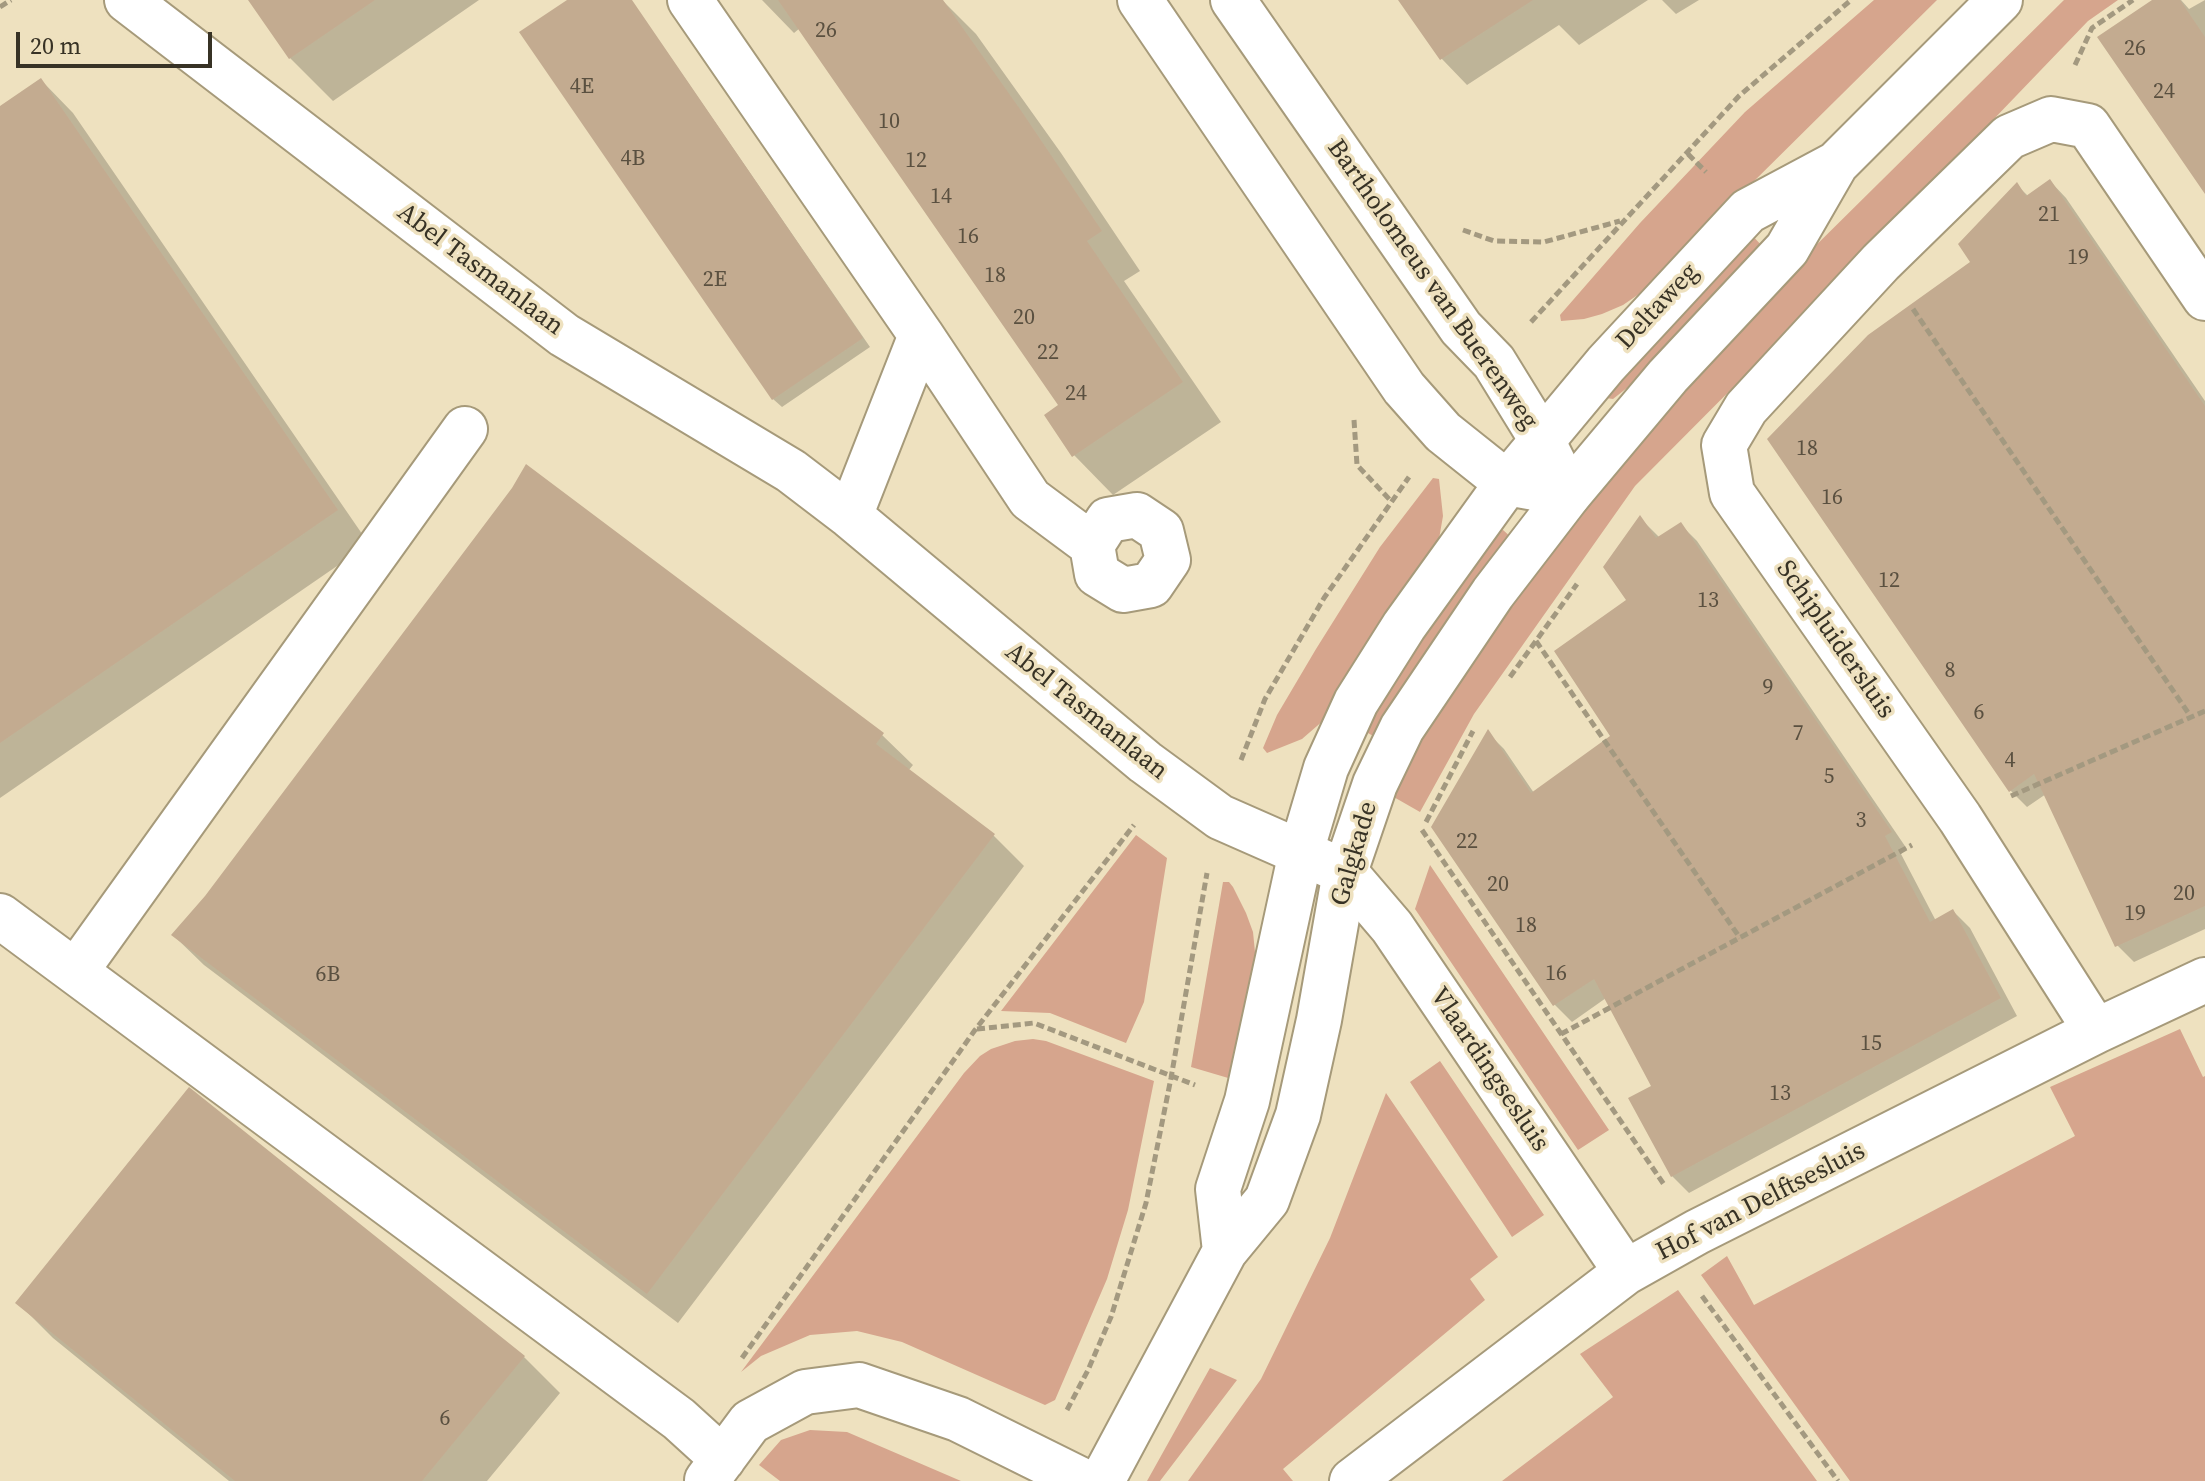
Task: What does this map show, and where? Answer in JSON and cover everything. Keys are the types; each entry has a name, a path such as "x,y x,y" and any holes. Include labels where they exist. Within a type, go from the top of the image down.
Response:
{"street":[{"name":"Abel Tasmanlaan","path":"127,0 564,335 791,471 850,516 1169,780 1220,817 1345,872"},
{"path":"690,0 1030,499 1092,545"},
{"path":"1140,0 1404,388 1443,432 1507,483 1569,494"},
{"name":"Bartholomeus van Buerenweg","path":"1233,0 1461,328 1494,362 1542,440 1569,494"},
{"name":"Deltaweg","path":"1569,494 1668,376 1787,249 1836,164 2000,0"},
{"path":"2051,119 2088,126 2205,298"},
{"name":"Schipluidersluis","path":"2051,119 2009,137 1881,262 1746,408 1724,445 1732,493 1960,818 2096,1031"},
{"name":"Deltaweg","path":"1507,483 1606,364 1748,211 1836,164"},
{"path":"850,516 921,335"},
{"path":"76,971 465,429"},
{"name":"Galgkade","path":"1225,1251 1218,1189 1247,1101 1301,852 1326,768 1356,702 1404,626 1507,483"},
{"name":"Galgkade","path":"1102,1481 1225,1251 1267,1200 1298,1115 1319,1020 1345,872 1375,784 1402,728 1493,593 1569,494"},
{"name":"Vlaardingsesluis","path":"1345,872 1392,927 1626,1272"},
{"path":"0,916 679,1419 715,1470 750,1422 805,1392 859,1385 958,1419 1083,1481"},
{"name":"Hof van Delftsesluis","path":"1352,1481 1626,1272 2096,1031 2205,980"}],"path":[{"path":"0,7 11,0"},
{"path":"1453,227 1494,241 1544,242 1621,221 1688,154 1739,96 1851,0"},
{"path":"2051,119 2092,28 2133,0"},
{"path":"1881,262 2191,717"},
{"path":"1502,688 1579,581"},
{"path":"1536,641 1740,938"},
{"path":"1561,1034 1960,818 2205,711"},
{"path":"1417,844 1476,724"},
{"path":"750,1422 730,1375 975,1030 1169,780"},
{"path":"1422,830 1561,1034 1682,1241 1838,1481"},
{"path":"975,1030 1034,1023 1171,1078 1247,1101"},
{"path":"1041,1459 1088,1370 1111,1317 1146,1203 1171,1078"}],"shaded area":[{"path":"1874,0 1937,0 1642,292 1602,314 1561,321 1560,315 1640,223 1745,112"},
{"path":"2064,0 2118,0 2088,21 1823,297 1635,486 1474,714 1420,812 1392,796 1439,703 1581,508 1789,272"},
{"path":"1749,232 1763,247 1642,376 1613,399 1606,398 1605,392"},
{"path":"1433,478 1439,479 1443,516 1439,539 1430,562 1332,713 1302,739 1267,753 1263,748 1277,715 1316,649 1380,547"},
{"path":"1503,530 1513,539 1381,733 1373,736 1368,733 1366,728 1399,665 1497,531"},
{"path":"1136,835 1167,858 1144,1002 1126,1043 1050,1013 1001,1011"},
{"path":"1430,865 1609,1130 1578,1150 1415,909"},
{"path":"1223,882 1229,882 1233,887 1246,913 1253,932 1256,966 1235,1080 1191,1067"},
{"path":"2180,1029 2205,1076 2205,1481 1850,1481 1701,1275 1727,1256 1754,1305 2075,1136 2050,1087"},
{"path":"1033,1039 1154,1081 1128,1210 1107,1279 1055,1400 1045,1405 902,1342 857,1331 810,1335 761,1356 741,1372 964,1073 991,1049"},
{"path":"1440,1061 1544,1215 1512,1237 1410,1082"},
{"path":"1386,1093 1498,1257 1470,1279 1485,1300 1283,1469 1293,1481 1188,1481 1261,1379 1330,1238"},
{"path":"1678,1290 1817,1481 1502,1481 1613,1397 1580,1354"},
{"path":"1210,1368 1237,1380 1160,1481 1147,1481"},
{"path":"810,1430 847,1432 961,1481 780,1481 759,1465 781,1440"}],"building":[{"path":"248,0 375,0 289,59"},
{"path":"567,0 632,0 863,338 772,400 519,32"},
{"path":"778,0 943,0 1102,231 1087,241 1183,382 1072,457 1044,415 1058,405"},
{"path":"1398,0 1533,0 1440,60"},
{"path":"2152,0 2180,0 2205,37 2205,194 2097,37"},
{"path":"41,78 338,510 0,743 0,106"},
{"path":"2050,179 2205,406 2205,906 2115,947 2034,774 2009,792 1767,439 1868,335 1970,262 1958,244 2017,182 2026,196"},
{"path":"526,464 884,733 876,744 995,834 647,1294 171,935 205,896 512,488"},
{"path":"1640,515 1656,538 1681,522 1892,832 1885,836 1930,922 1953,909 2001,998 1671,1177 1628,1098 1651,1086 1594,979 1553,1006 1431,827 1488,729 1531,793 1610,736 1554,651 1626,600 1603,567"},
{"path":"189,1087 525,1356 422,1481 235,1481 15,1303"}]}
